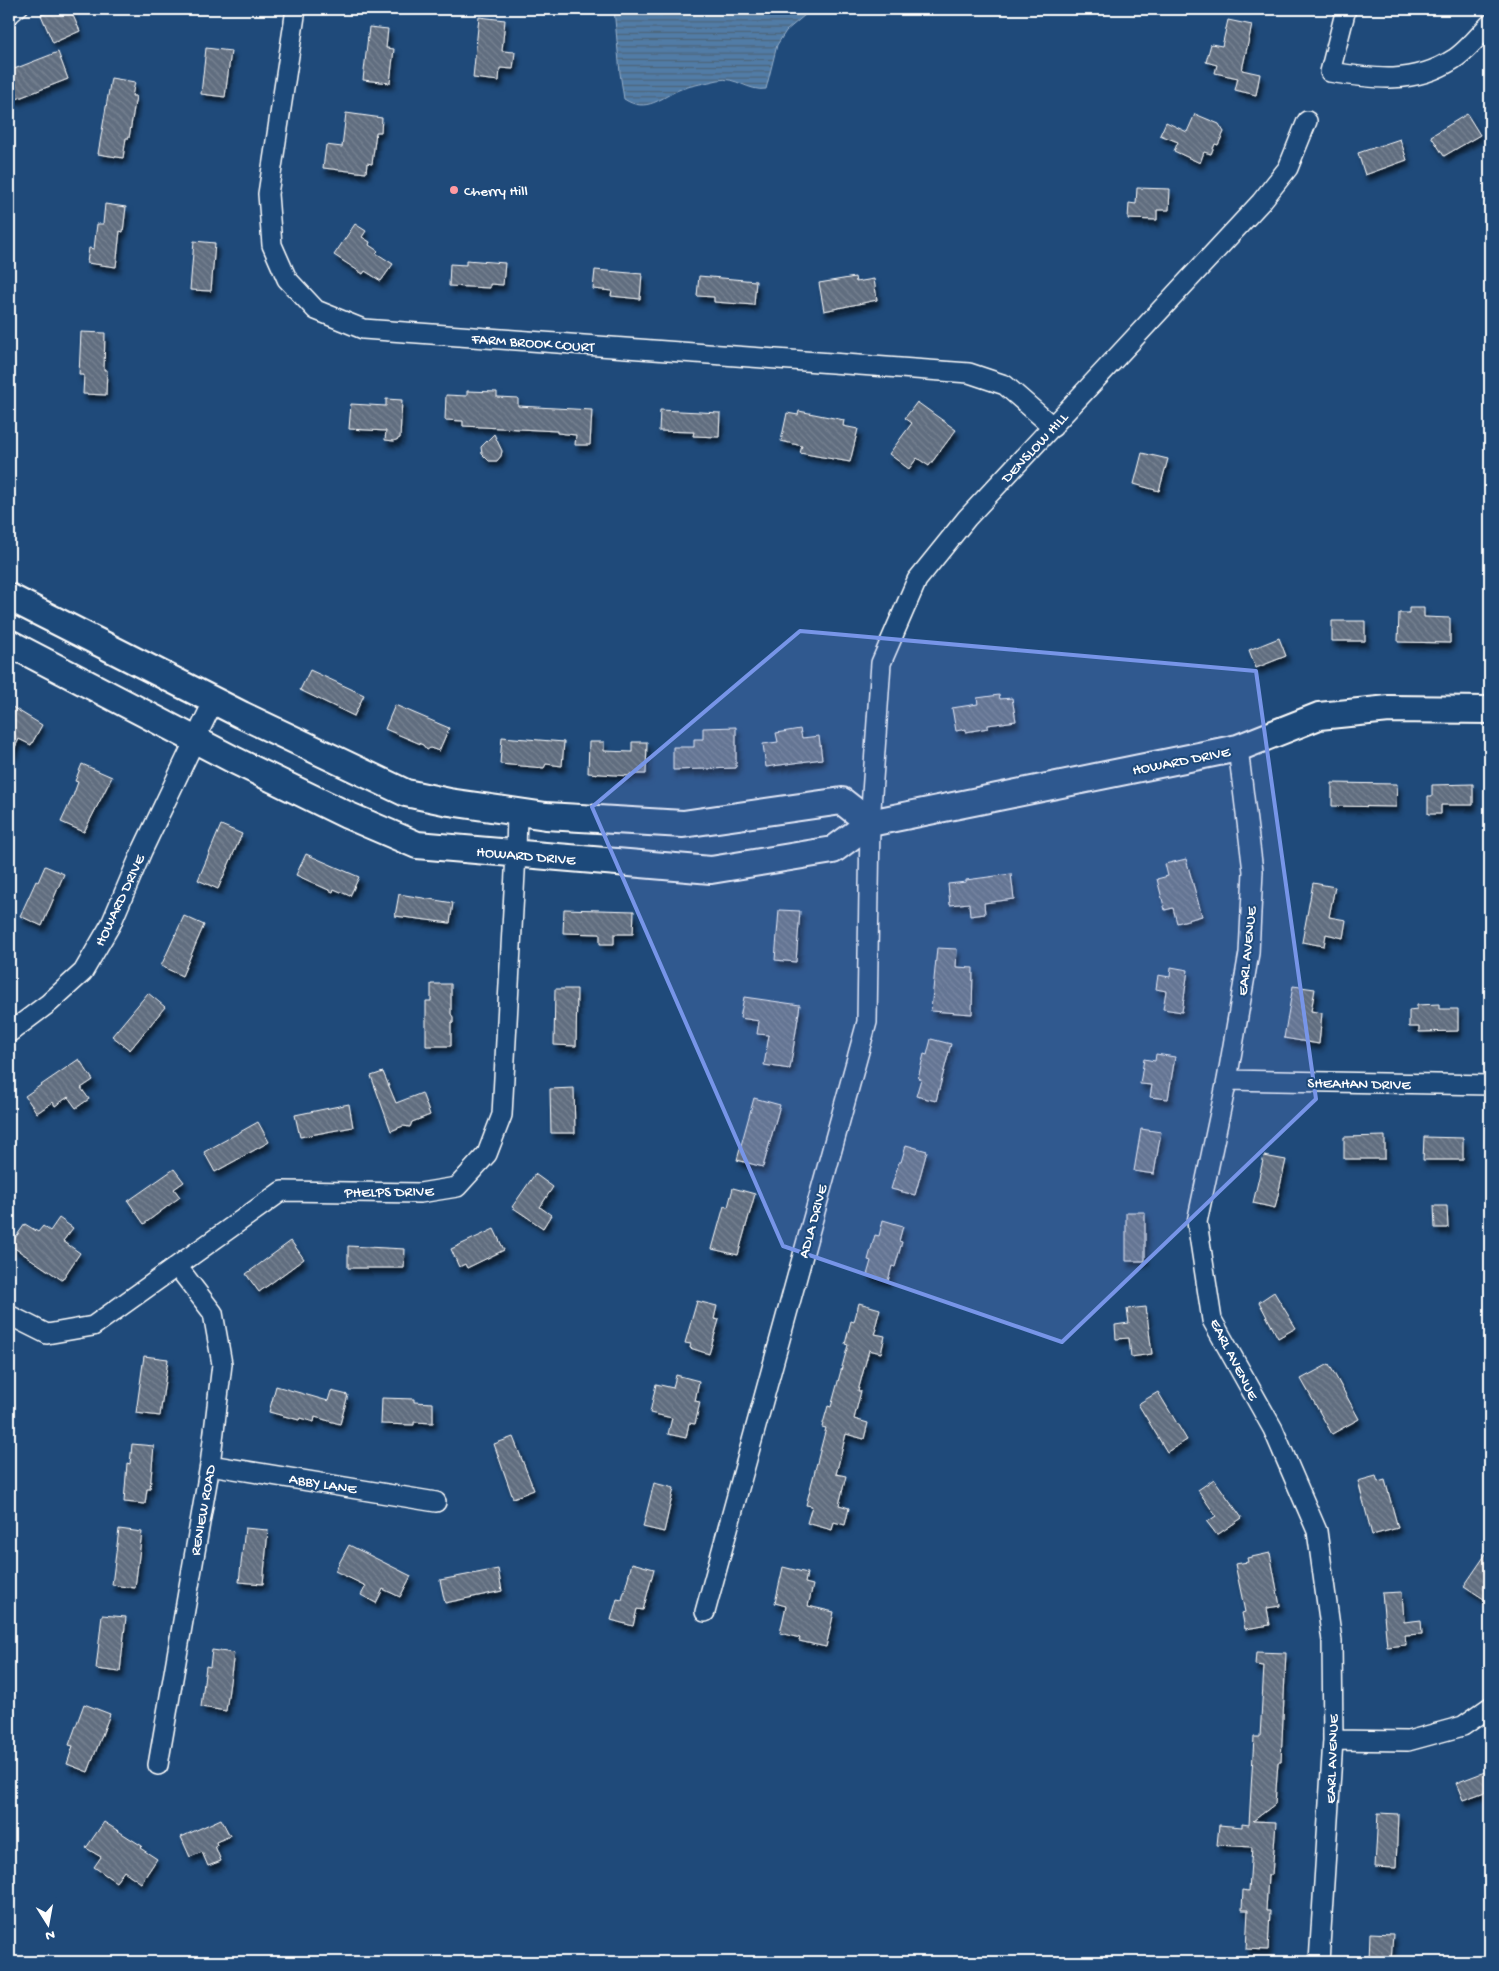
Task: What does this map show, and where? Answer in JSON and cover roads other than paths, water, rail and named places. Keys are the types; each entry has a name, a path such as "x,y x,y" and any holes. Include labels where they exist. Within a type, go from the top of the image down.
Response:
{"street":[{"name":"FARM BROOK COURT","path":"296,9 268,194 272,245 287,279 316,310 363,330 969,372 1005,385 1052,427"},
{"path":"1346,9 1330,72 1376,79 1422,75 1455,59 1490,24"},
{"name":"DENSLOW HILL","path":"870,823 881,663 917,580 967,518 1261,202 1288,168 1307,121"},
{"path":"9,596 214,700 406,792 449,802 546,816 683,824 842,801 870,823"},
{"name":"HOWARD DRIVE","path":"9,642 196,740 347,815 417,845 711,870 833,850 870,823 1238,748 1319,716 1389,709 1490,710"},
{"name":"HOWARD DRIVE","path":"9,1033 49,1003 83,972 111,924 142,851 214,700"},
{"name":"EARL AVENUE","path":"1238,748 1253,871 1249,953 1227,1080 1197,1222 1212,1320 1272,1429 1317,1531 1332,1641 1333,1740 1320,1962"},
{"name":"PHELPS DRIVE","path":"9,1315 48,1334 92,1326 282,1191 420,1193 457,1187 487,1154 502,1115 517,812"},
{"name":"ADLA DRIVE","path":"705,1612 867,1022 870,823"},
{"name":"SHEAHAN DRIVE","path":"1227,1080 1490,1085"},
{"name":"RENIEW ROAD","path":"158,1766 210,1465 222,1364 213,1313 177,1266"},
{"name":"ABBY LANE","path":"210,1465 436,1502"},
{"path":"1333,1740 1408,1741 1463,1726 1490,1707"}],"lane":[{"path":"9,21 23,9"}],"water":[{"path":"614,9 812,9 786,31 777,45 766,89 754,88 724,79 681,89 654,103 640,105 624,99"}],"place":[{"name":"Cherry Hill","path":"454,190"}]}
